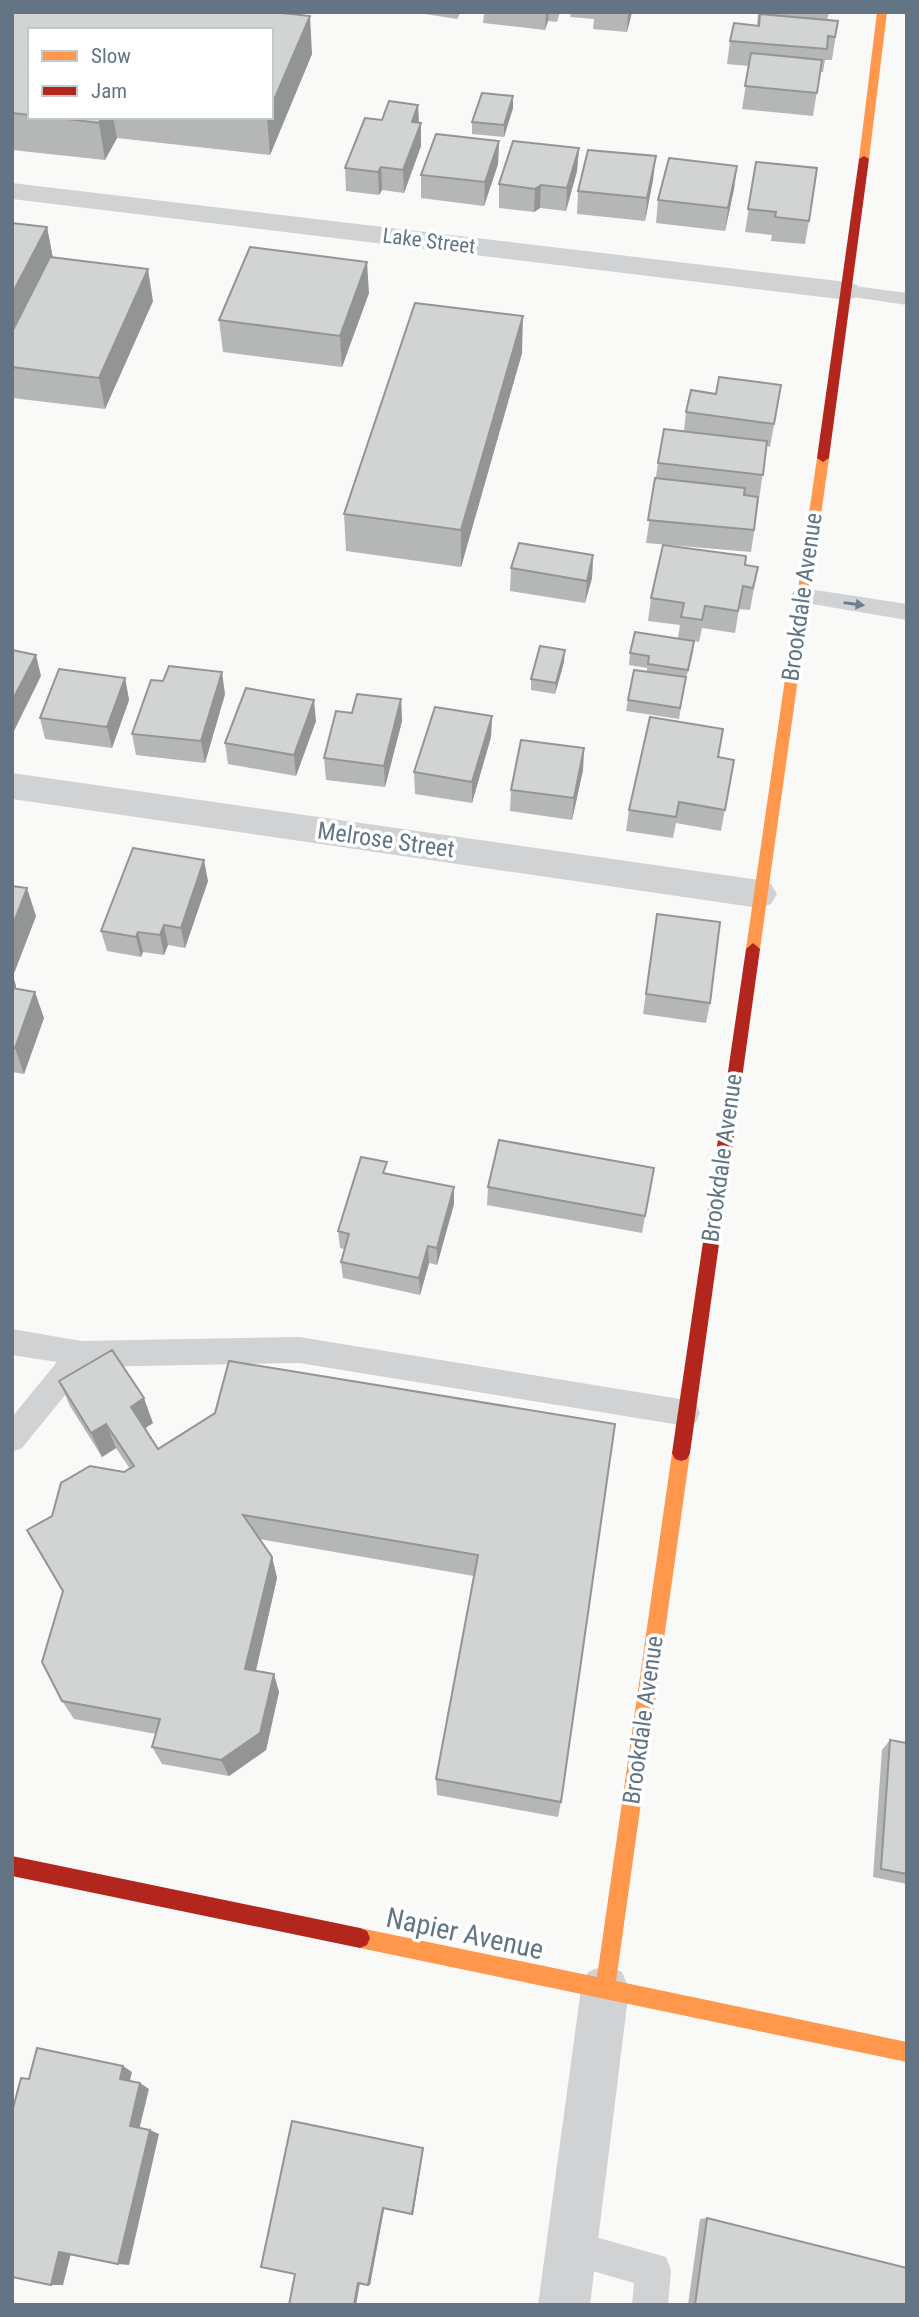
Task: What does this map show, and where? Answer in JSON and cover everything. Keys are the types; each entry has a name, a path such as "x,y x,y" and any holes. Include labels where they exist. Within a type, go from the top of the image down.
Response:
{"street":[{"name":"Brookdale Avenue","path":"564,2305 605,1989 847,291 882,12"},
{"name":"Lake Street","path":"12,191 847,291"},
{"name":"Melrose Street","path":"12,786 759,894"},
{"name":"Napier Avenue","path":"12,1866 907,2052"}],"lane":[{"path":"847,291 907,299"},
{"path":"802,596 907,612"},
{"path":"12,1342 80,1354 299,1350 686,1413"},
{"path":"12,1439 80,1354"},
{"path":"571,2248 653,2270 650,2305"}],"building":[{"path":"12,12 273,12 310,16 273,102 273,28 28,28 28,115 12,113"},
{"path":"760,14 838,21 835,37 828,36 827,49 730,41 734,23 759,26"},
{"path":"751,53 822,60 817,93 745,86"},
{"path":"482,93 513,96 504,125 472,122"},
{"path":"389,101 418,105 412,122 421,123 403,170 381,167 378,172 345,168 365,118 382,120"},
{"path":"67,119 101,119 99,123"},
{"path":"436,134 499,141 485,182 421,175"},
{"path":"513,141 579,148 567,188 541,185 535,189 499,184"},
{"path":"588,150 656,156 647,198 578,191"},
{"path":"669,158 737,166 728,208 658,200"},
{"path":"756,162 817,168 809,221 775,217 776,212 748,209"},
{"path":"12,223 47,227 12,294"},
{"path":"250,247 367,262 340,336 219,320"},
{"path":"50,257 148,269 99,378 12,367 12,332"},
{"path":"415,303 523,316 461,530 344,514"},
{"path":"719,377 781,385 774,424 686,412 691,390 716,394"},
{"path":"664,429 767,441 763,475 658,463"},
{"path":"655,478 745,488 744,495 758,497 754,530 648,520"},
{"path":"519,543 593,555 587,581 511,568"},
{"path":"663,545 746,556 745,565 758,567 753,588 743,586 738,611 705,606 702,620 681,617 684,603 651,598"},
{"path":"635,632 694,641 688,670 648,664 649,656 630,653"},
{"path":"540,646 565,650 556,683 531,679"},
{"path":"12,650 36,655 12,701"},
{"path":"169,666 222,672 201,741 132,734 151,680 163,681"},
{"path":"59,669 125,678 107,727 40,718"},
{"path":"634,670 686,677 680,708 628,700"},
{"path":"246,688 314,700 294,755 225,743"},
{"path":"357,694 401,699 384,766 324,758 336,711 352,713"},
{"path":"435,707 492,716 472,782 414,772"},
{"path":"650,717 723,729 718,757 734,760 725,810 679,802 676,817 629,810"},
{"path":"521,740 584,748 574,798 511,790"},
{"path":"133,848 204,860 181,928 164,925 160,935 138,932 136,937 101,931"},
{"path":"12,886 27,888 12,927"},
{"path":"657,914 720,922 710,1003 646,994"},
{"path":"12,988 35,992 15,1048 12,1048"},
{"path":"499,1140 654,1168 645,1216 488,1187"},
{"path":"361,1157 387,1162 383,1173 454,1187 437,1248 428,1246 419,1278 341,1262 349,1234 338,1231"},
{"path":"112,1350 144,1398 131,1407 158,1449 215,1413 229,1361 615,1424 561,1802 436,1779 478,1555 243,1515 272,1557 245,1669 274,1674 260,1733 221,1760 152,1747 160,1719 62,1701 42,1662 63,1591 27,1530 52,1516 61,1483 90,1466 124,1472 134,1466 106,1424 91,1433 59,1381"},
{"path":"890,1740 907,1743 907,1874 881,1869"},
{"path":"37,2048 123,2066 120,2079 140,2083 130,2126 150,2130 118,2264 59,2252 51,2285 12,2277 12,2112 21,2078 29,2079"},
{"path":"292,2121 423,2148 412,2214 383,2208 368,2285 358,2283 354,2305 289,2305 295,2274 261,2267"},
{"path":"707,2218 907,2268 907,2305 695,2305"}],"traffic: slow":[{"path":"864,159 882,12"},
{"path":"753,949 823,458"},
{"path":"605,1989 681,1453"},
{"path":"360,1938 907,2052"}],"traffic: jam":[{"path":"823,458 864,159"},
{"path":"681,1453 753,949"},
{"path":"12,1866 360,1938"}]}
